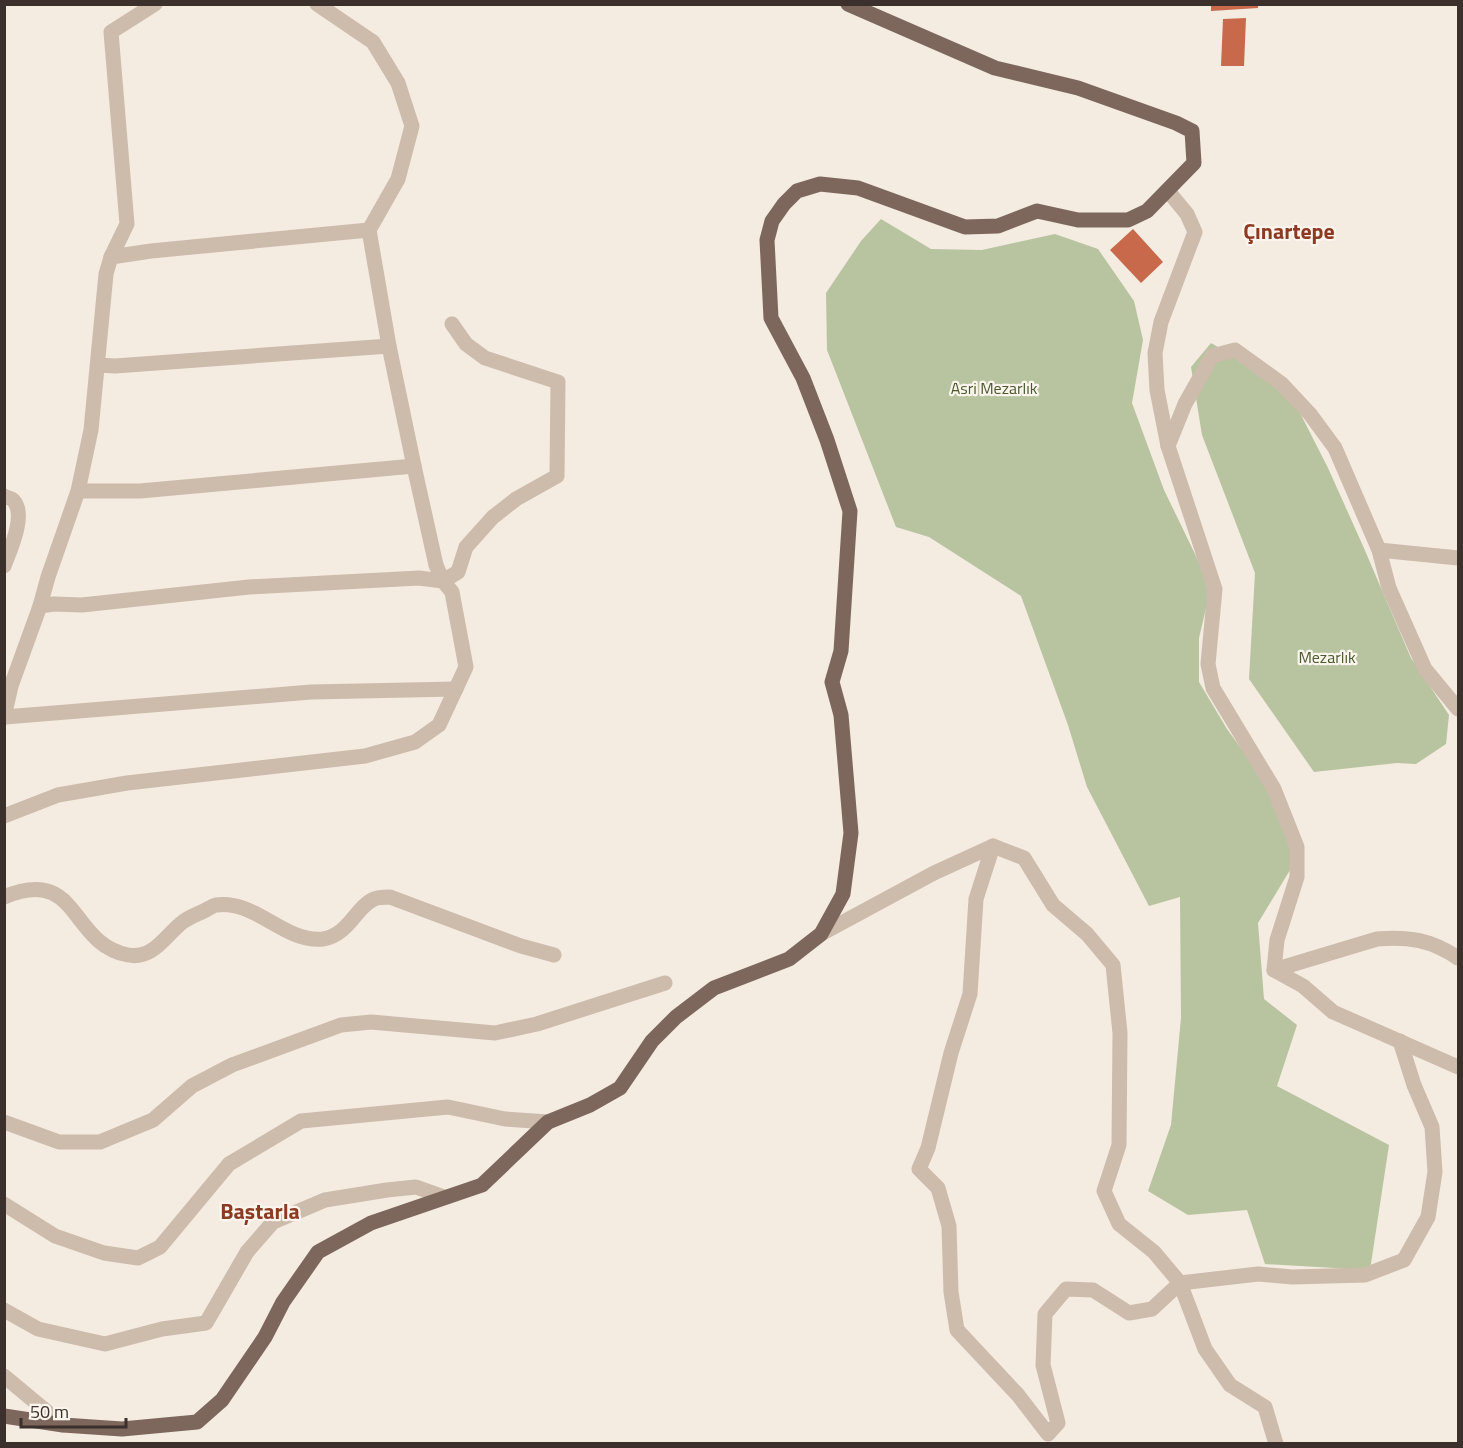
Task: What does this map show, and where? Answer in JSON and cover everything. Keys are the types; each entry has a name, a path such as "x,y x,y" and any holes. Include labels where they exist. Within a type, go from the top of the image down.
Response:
{"main road":[{"path":"4,1416 63,1425 122,1429 197,1422 222,1400 265,1337 283,1302 318,1252 371,1222 482,1185 548,1122 590,1105 620,1088 652,1041 676,1017 714,988 789,959 821,934 843,894 851,833 841,715 832,682 841,651 850,511 803,378 771,318 767,240 772,221 797,191 819,184 858,188 965,227 998,226 1037,211 1078,220 1128,220 1147,211 1194,163 1192,131 1176,123 1078,88 995,68 848,4"}],"street":[{"path":"155,4 111,33 128,224 111,257 106,274 91,430 78,491 11,686 5,717 311,692 456,689"},
{"path":"4,816 58,795 127,783 365,756 415,742 439,725 466,667 452,592 443,581 436,564 414,466 389,346 369,230 398,179 412,126 398,83 373,42 317,4"},
{"path":"1168,191 1187,214 1195,232 1161,322 1155,353 1157,390 1168,446 1215,590 1208,664 1213,688 1274,789 1297,847 1297,877 1278,940 1274,970"},
{"path":"111,257 151,251 369,230"},
{"path":"40,606 82,605 249,587 419,578 443,581 458,572 466,547 493,517 516,499 557,476 558,382 485,358 466,344 452,324"},
{"path":"98,365 115,366 389,346"},
{"path":"1168,446 1185,404 1212,356 1235,350 1282,384 1310,414 1335,448 1379,550 1389,588 1425,669 1458,709"},
{"path":"78,491 140,491 414,466"},
{"path":"4,496 13,500 19,511 18,527 4,566"},
{"path":"1379,550 1458,558"},
{"path":"821,934 934,873 993,846 1024,858 1053,904 1088,934 1113,965 1120,1033 1119,1145 1104,1191 1119,1224 1154,1252 1180,1283 1205,1349 1230,1385 1265,1407 1276,1443"},
{"path":"993,846 976,899 970,994 951,1053 928,1148 919,1169 938,1188 949,1226 951,1292 957,1330 1018,1395 1047,1438 1058,1423 1043,1365 1045,1314 1066,1289 1093,1290 1129,1313 1152,1309 1180,1283 1258,1274 1292,1277 1365,1275 1404,1260 1428,1217 1435,1173 1432,1127 1414,1085 1400,1041"},
{"path":"4,897 36,888 50,890 59,895 92,934 112,950 129,956 147,953 154,949 183,922 215,905 240,907 291,932 308,938 324,939 340,932 372,900 390,897 521,946 554,955"},
{"path":"1274,970 1377,939 1390,938 1420,939 1458,958"},
{"path":"1274,970 1303,986 1333,1012 1458,1067"},
{"path":"4,1122 59,1142 100,1142 153,1120 192,1086 232,1065 341,1025 371,1022 495,1033 537,1024 664,982"},
{"path":"4,1204 55,1236 104,1253 138,1258 160,1247 229,1164 301,1121 448,1107 505,1119 548,1122"},
{"path":"4,1310 38,1329 105,1344 162,1329 206,1323 247,1252 273,1222 325,1200 387,1190 416,1187 444,1197"},
{"path":"4,1376 63,1425"}],"green space":[{"name":"Asri Mezarlık","path":"881,219 931,249 982,250 1055,234 1098,249 1134,301 1143,340 1132,403 1164,490 1211,587 1199,638 1199,682 1227,729 1272,791 1290,842 1290,870 1258,923 1264,999 1297,1025 1277,1086 1389,1145 1370,1270 1265,1264 1247,1210 1188,1215 1148,1191 1171,1125 1181,1018 1180,897 1149,906 1087,787 1068,725 1021,596 929,537 896,527 827,350 826,293 861,241"},
{"name":"Mezarlık","path":"1211,343 1253,367 1298,409 1328,468 1411,658 1449,715 1446,744 1416,764 1397,763 1314,772 1249,679 1255,573 1202,435 1191,367"}],"building":[{"path":"1211,4 1258,4 1258,8 1211,11"},
{"path":"1246,18 1244,66 1221,66 1223,19"},
{"path":"1133,229 1163,262 1141,283 1110,250"}],"district":[{"name":"Çınartepe","path":"1289,231"},
{"name":"Baştarla","path":"260,1211"}]}
